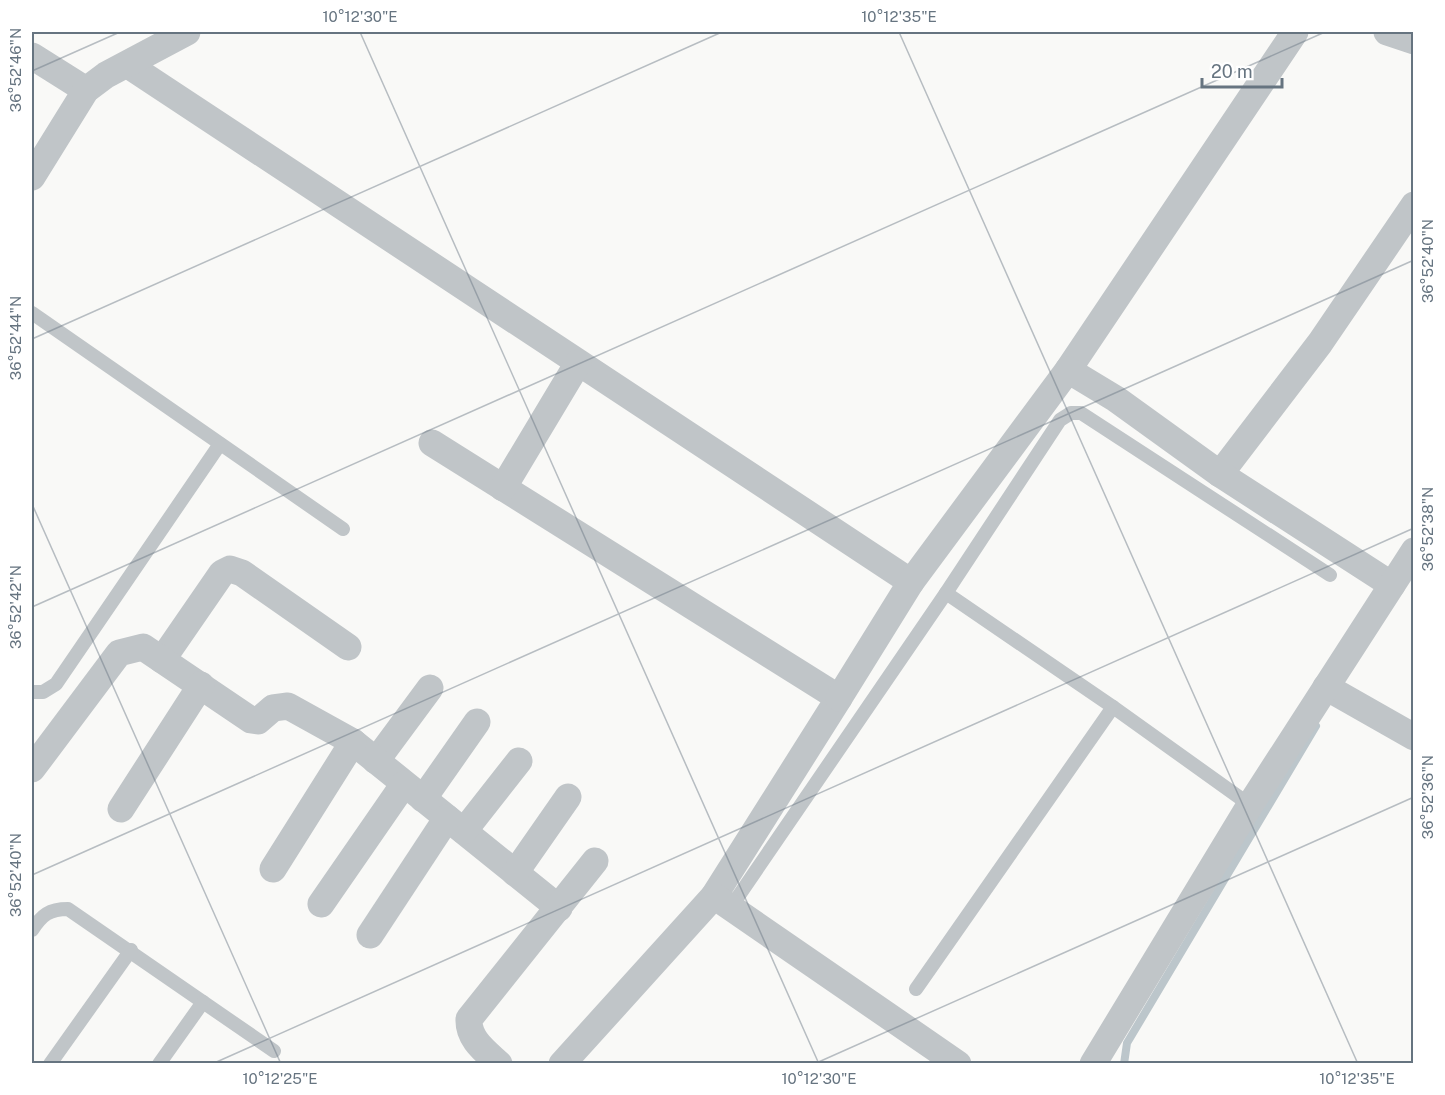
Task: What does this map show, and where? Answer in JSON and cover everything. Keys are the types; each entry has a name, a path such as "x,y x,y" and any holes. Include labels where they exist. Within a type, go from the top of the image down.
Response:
{"street":[{"path":"32,177 86,90 106,75 187,32"},
{"path":"562,1064 722,901 839,699 911,582 1068,370 1295,32"},
{"path":"1387,32 1413,41"},
{"path":"32,56 86,90"},
{"path":"128,65 911,582"},
{"path":"1220,474 1320,343 1413,205"},
{"path":"503,488 578,363"},
{"path":"1068,370 1116,399 1220,474 1392,585"},
{"path":"432,443 839,699"},
{"path":"1093,1064 1250,805 1413,551"},
{"path":"162,660 222,573 230,569 242,573 348,646"},
{"path":"32,769 119,653 142,647 251,720 258,721 273,708 288,706 352,742 559,908"},
{"path":"121,809 201,685"},
{"path":"1326,687 1413,737"},
{"path":"376,761 430,688"},
{"path":"321,904 414,791 477,722"},
{"path":"273,869 352,742"},
{"path":"370,935 456,825 519,761"},
{"path":"515,873 568,797"},
{"path":"499,1064 474,1038 469,1029 469,1019 595,861"},
{"path":"722,901 958,1064"}],"lane":[{"path":"32,313 342,529"},
{"path":"722,901 946,593 1060,420 1071,412 1081,413 1330,574"},
{"path":"32,692 43,692 56,684 220,444"},
{"path":"946,593 1113,706 1250,805"},
{"path":"916,989 1113,706"},
{"path":"32,930 41,916 53,909 68,909 274,1051"},
{"path":"50,1064 130,950"},
{"path":"159,1064 203,1002"}],"waterway":[{"path":"1124,1064 1127,1043 1316,726"}]}
